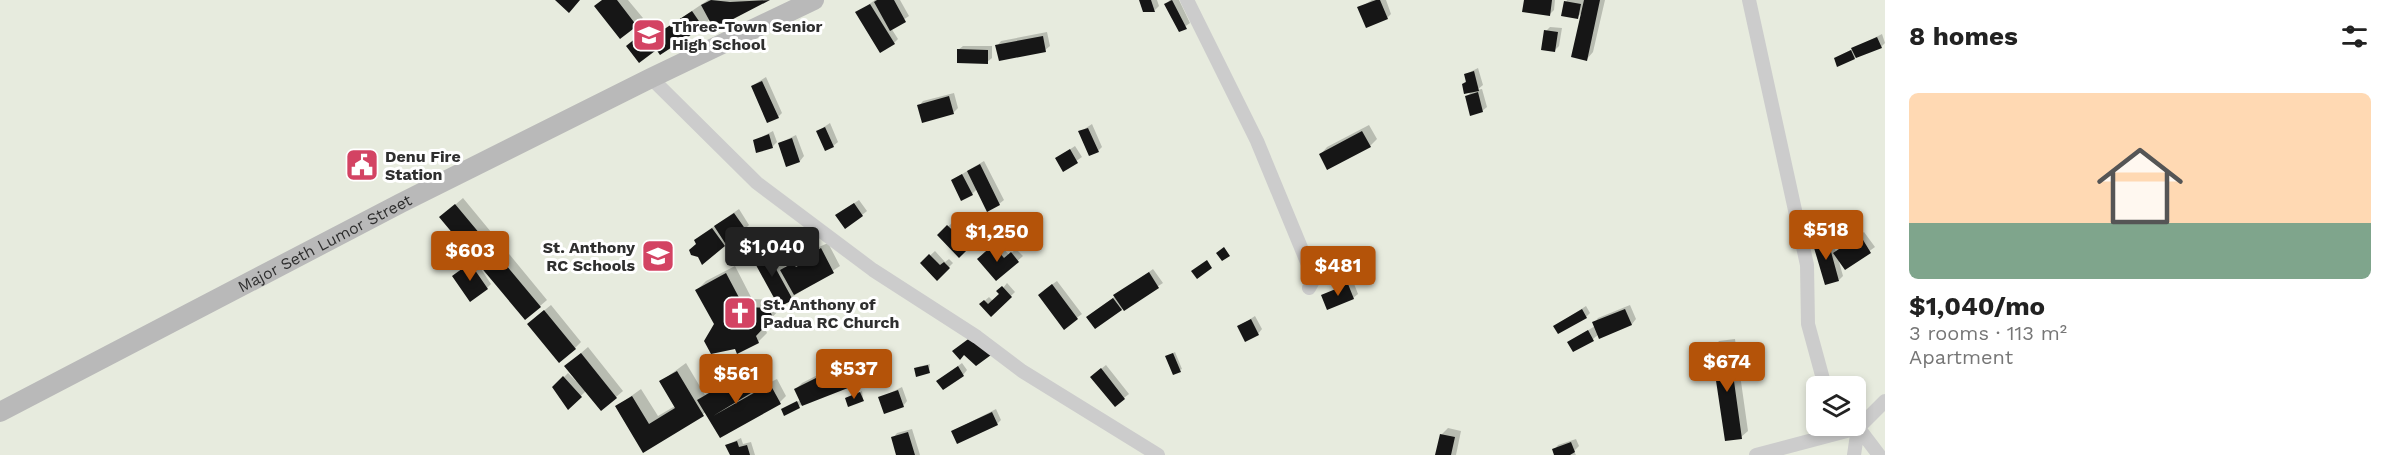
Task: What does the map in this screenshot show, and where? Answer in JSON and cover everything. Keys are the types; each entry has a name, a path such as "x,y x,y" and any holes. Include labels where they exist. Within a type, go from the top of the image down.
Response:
{"main road":[{"name":"Major Seth Lumor Street","path":"0,412 401,204 651,78 814,0"}],"street":[{"path":"1187,0 1257,141 1314,279 1309,288"},
{"path":"1749,0 1807,265 1808,324 1822,376"},
{"path":"651,78 757,183 873,270 977,337 1022,372 1158,455"},
{"path":"1866,418 1885,401"},
{"path":"1756,455 1822,436"},
{"path":"1854,455 1856,436"},
{"path":"1865,436 1879,455"}],"shaded area":[{"path":"0,0 1885,0 1885,455 0,455"}],"building":[{"path":"555,0 580,0 569,13"},
{"path":"602,0 617,0 637,26 620,39 594,6"},
{"path":"711,0 730,2 770,0 714,29 701,5"},
{"path":"894,0 906,22 890,31 874,2"},
{"path":"1139,0 1151,0 1155,12 1143,12"},
{"path":"1172,0 1187,29 1179,32 1164,4"},
{"path":"1380,0 1388,19 1366,28 1357,7"},
{"path":"1524,0 1552,0 1550,16 1522,12"},
{"path":"1584,0 1600,0 1587,61 1571,57"},
{"path":"1564,1 1581,4 1578,19 1561,16"},
{"path":"870,4 895,44 880,53 855,12"},
{"path":"692,11 703,27 660,55 649,39"},
{"path":"1544,30 1558,32 1555,52 1541,50"},
{"path":"1043,36 1046,52 999,61 995,45"},
{"path":"1877,37 1882,48 1856,58 1851,48"},
{"path":"636,38 639,42 645,38 655,51 639,63 626,46"},
{"path":"957,49 988,50 988,64 957,63"},
{"path":"1851,50 1855,59 1837,67 1834,58"},
{"path":"1474,71 1479,91 1464,94 1462,84 1466,82 1464,74"},
{"path":"762,81 779,118 767,123 751,86"},
{"path":"1478,92 1483,112 1470,116 1465,96"},
{"path":"949,96 954,114 922,123 917,105"},
{"path":"825,127 834,147 825,151 816,131"},
{"path":"1088,128 1099,152 1089,156 1078,131"},
{"path":"1362,131 1371,147 1327,170 1319,154"},
{"path":"769,134 773,148 756,153 753,140"},
{"path":"792,138 800,162 786,167 778,143"},
{"path":"1070,149 1078,163 1063,172 1055,158"},
{"path":"980,164 1000,205 987,212 967,171"},
{"path":"962,174 973,195 961,201 951,180"},
{"path":"854,203 863,216 845,229 835,215"},
{"path":"455,204 541,307 525,320 439,217"},
{"path":"734,213 746,230 725,243 714,226"},
{"path":"947,225 970,247 959,258 937,235"},
{"path":"712,228 725,246 702,265 698,257 691,255 689,250 696,244 694,240"},
{"path":"1860,235 1871,253 1845,270 1833,253"},
{"path":"1827,237 1839,281 1825,285 1812,241"},
{"path":"993,245 1004,258 1011,252 1019,262 996,281 977,259"},
{"path":"1224,247 1230,256 1222,261 1216,253"},
{"path":"821,248 834,273 794,295 780,270 793,263 796,267 813,258 811,254"},
{"path":"765,249 793,300 779,307 751,256"},
{"path":"929,254 940,265 944,262 950,268 937,281 920,263"},
{"path":"1207,260 1212,268 1197,279 1191,271"},
{"path":"470,263 488,289 470,302 452,276"},
{"path":"1149,272 1159,288 1124,311 1113,295"},
{"name":"St. Anthony of Padua RC Church","path":"726,273 744,307 769,308 773,318 756,336 759,343 737,354 735,349 711,354 704,341 714,324 695,290"},
{"path":"1052,284 1078,319 1064,330 1038,295"},
{"path":"1348,284 1354,299 1327,310 1321,295"},
{"path":"1002,286 1012,297 991,317 979,304 984,300 988,304 999,294 996,291"},
{"path":"1113,298 1122,310 1095,329 1086,317"},
{"path":"1582,309 1587,318 1558,334 1553,326"},
{"path":"1625,309 1632,325 1599,339 1592,322"},
{"path":"544,310 576,349 559,363 527,324"},
{"path":"1251,319 1259,335 1245,342 1237,326"},
{"path":"1588,330 1594,341 1573,352 1567,342"},
{"path":"971,337 991,355 976,366 964,355 960,360 952,351"},
{"path":"1729,345 1742,439 1725,441 1711,347"},
{"path":"581,353 617,398 601,411 564,366"},
{"path":"1173,353 1181,372 1173,375 1165,356"},
{"path":"928,365 930,373 916,377 914,368"},
{"path":"840,366 853,386 802,406 794,389"},
{"path":"958,366 964,376 943,390 936,381"},
{"path":"1101,368 1125,399 1115,407 1090,377"},
{"path":"677,371 704,416 643,453 615,406 632,396 649,424 675,408 659,381"},
{"path":"740,375 751,393 713,416 770,384 781,404 720,438 697,400"},
{"path":"563,376 582,397 568,410 552,387"},
{"path":"898,390 904,407 884,414 878,397"},
{"path":"860,392 864,401 848,407 845,398"},
{"path":"797,401 800,408 784,416 781,409"},
{"path":"992,412 998,425 957,444 951,431"},
{"path":"908,432 915,455 896,455 891,437"},
{"path":"1440,434 1455,437 1451,455 1435,455"},
{"path":"737,441 739,447 747,445 750,455 730,455 725,445"},
{"path":"1571,442 1575,452 1570,455 1554,455 1552,449"}],"place":[{"name":"Three-Town Senior High School","path":"649,35"},
{"name":"Denu Fire Station","path":"362,165"},
{"name":"St. Anthony RC Schools","path":"658,256"},
{"name":"St. Anthony of Padua RC Church","path":"740,313"}]}
